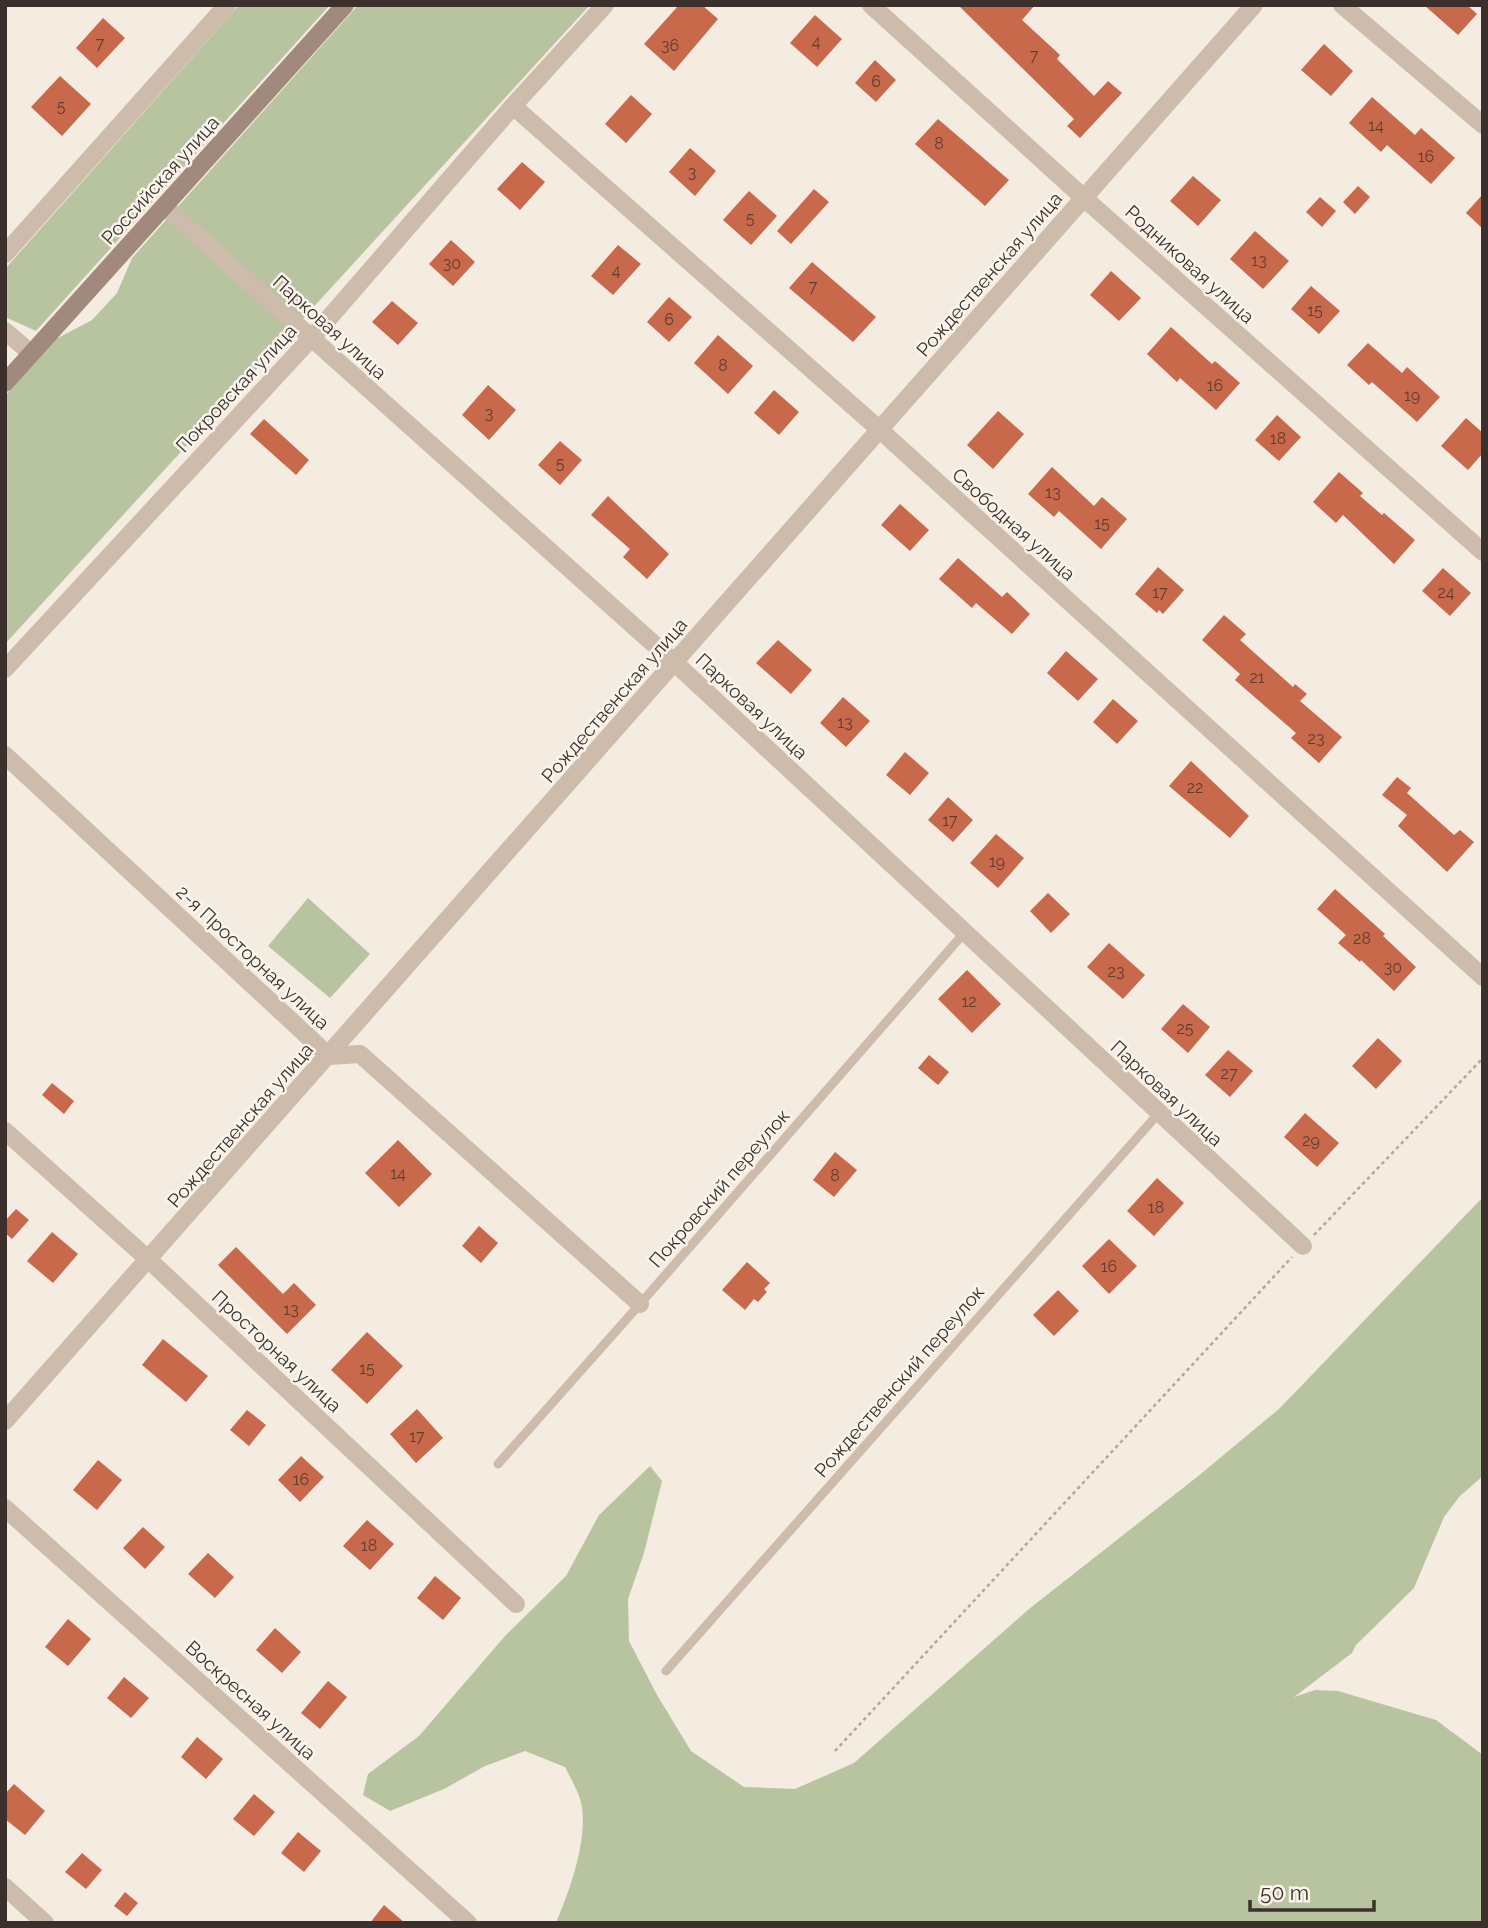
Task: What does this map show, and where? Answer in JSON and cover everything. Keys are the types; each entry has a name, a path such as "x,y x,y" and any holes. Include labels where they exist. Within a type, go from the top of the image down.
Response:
{"main road":[{"name":"Российская улица","path":"5,383 345,5"}],"street":[{"path":"5,254 227,5"},
{"name":"Покровская улица","path":"5,669 311,338 513,106 605,5"},
{"name":"Родниковая улица","path":"872,5 1084,198 1483,552"},
{"name":"Рождественская улица","path":"5,1421 1254,5"},
{"path":"1342,5 1483,125"},
{"name":"Свободная улица","path":"513,106 880,430 1483,977"},
{"name":"Парковая улица","path":"164,206 675,663 1303,1246"},
{"path":"5,331 32,354"},
{"name":"2-я Просторная улица","path":"5,755 329,1056 360,1054 640,1304"},
{"name":"Просторная улица","path":"5,1131 149,1260 516,1604"},
{"name":"Воскресная улица","path":"5,1508 468,1923"},
{"path":"5,1887 45,1923"}],"lane":[{"name":"Покровский переулок","path":"498,1464 964,933"},
{"name":"Рождественский переулок","path":"666,1671 1158,1114"}],"path":[{"path":"835,1751 1303,1246 1483,1058"}],"green space":[{"path":"239,5 330,5 36,331 5,317 5,269"},
{"path":"358,5 590,5 5,644 5,396 56,339 92,320 117,293 132,258"},
{"path":"308,898 370,954 330,998 268,946"},
{"path":"1483,1197 1483,1476 1460,1496 1444,1517 1414,1588 1356,1645 1352,1653 1294,1697 1315,1690 1338,1691 1436,1720 1483,1755 1483,1923 556,1923 576,1866 583,1821 579,1797 565,1767 525,1751 485,1766 444,1789 390,1811 363,1795 368,1774 419,1736 505,1636 566,1576 599,1515 650,1466 662,1481 644,1553 628,1599 629,1641 657,1695 691,1751 744,1787 795,1789 854,1763 1029,1609 1279,1409"}],"building":[{"path":"679,5 702,5 718,19 674,71 644,44"},
{"path":"958,5 1035,5 1022,20 1060,55 1057,59 1094,96 1108,81 1122,93 1080,138 1067,126 1074,119"},
{"path":"1424,5 1467,5 1477,14 1458,35"},
{"path":"815,15 842,39 817,67 790,43"},
{"path":"103,18 125,38 97,68 76,48"},
{"path":"1324,44 1353,71 1331,96 1301,70"},
{"path":"875,60 896,80 876,102 855,83"},
{"path":"60,76 91,104 62,136 31,107"},
{"path":"631,95 652,114 626,143 605,124"},
{"path":"1372,97 1415,135 1421,128 1455,158 1431,184 1387,145 1381,152 1349,123"},
{"path":"938,119 1009,180 985,206 915,144"},
{"path":"690,148 716,171 695,196 669,172"},
{"path":"522,162 545,182 520,210 497,189"},
{"path":"1193,176 1221,200 1198,226 1170,201"},
{"path":"1358,186 1370,197 1355,214 1343,202"},
{"path":"814,189 829,202 791,244 777,231"},
{"path":"749,191 777,216 751,245 723,220"},
{"path":"1483,194 1483,229 1466,213"},
{"path":"1320,197 1336,211 1322,227 1306,212"},
{"path":"1255,231 1289,261 1263,289 1230,259"},
{"path":"451,240 475,262 453,286 429,264"},
{"path":"618,245 641,264 613,295 591,276"},
{"path":"812,262 876,317 853,342 789,288"},
{"path":"1111,271 1141,298 1119,321 1090,295"},
{"path":"1311,286 1340,311 1319,334 1291,309"},
{"path":"669,297 692,317 669,342 647,322"},
{"path":"392,301 418,323 398,345 372,322"},
{"path":"1171,327 1212,364 1215,361 1240,383 1216,410 1180,378 1177,382 1147,354"},
{"path":"718,335 753,366 728,394 694,363"},
{"path":"1368,343 1402,373 1407,367 1440,397 1417,422 1372,382 1369,385 1347,365"},
{"path":"488,385 516,410 489,440 462,415"},
{"path":"774,390 799,412 779,435 754,413"},
{"path":"998,411 1024,434 993,469 967,445"},
{"path":"1277,415 1301,437 1279,461 1255,440"},
{"path":"1466,418 1483,433 1483,453 1468,470 1441,446"},
{"path":"264,419 309,460 296,475 250,434"},
{"path":"560,441 582,460 560,485 538,465"},
{"path":"1052,467 1094,506 1102,497 1127,519 1101,549 1059,511 1054,517 1028,494"},
{"path":"1339,472 1363,493 1360,496 1415,540 1394,564 1343,515 1336,523 1313,502"},
{"path":"608,496 669,554 647,579 623,557 630,549 591,515"},
{"path":"900,504 929,530 910,551 881,525"},
{"path":"958,558 1002,597 1007,592 1030,614 1012,634 976,603 972,608 939,579"},
{"path":"1158,567 1184,590 1163,614 1159,610 1157,613 1135,594"},
{"path":"1443,568 1471,593 1450,616 1422,591"},
{"path":"1224,615 1246,634 1240,640 1293,687 1295,684 1307,694 1300,701 1342,737 1319,763 1291,738 1296,733 1235,680 1240,674 1202,640"},
{"path":"778,640 812,670 791,694 756,663"},
{"path":"1066,651 1098,679 1078,701 1047,673"},
{"path":"843,697 870,721 846,747 820,723"},
{"path":"1113,699 1138,721 1117,744 1093,722"},
{"path":"905,752 929,773 910,795 886,775"},
{"path":"1191,761 1249,816 1230,838 1169,786"},
{"path":"1397,777 1411,788 1407,793 1454,835 1460,830 1474,842 1447,872 1398,826 1407,815 1382,795"},
{"path":"948,797 973,820 953,842 928,820"},
{"path":"996,834 1024,858 998,888 970,863"},
{"path":"1335,889 1385,934 1383,936 1416,967 1394,991 1338,943 1346,935 1317,909"},
{"path":"1048,893 1070,914 1051,933 1030,911"},
{"path":"1109,943 1145,975 1123,999 1087,967"},
{"path":"967,970 1001,1004 972,1033 938,999"},
{"path":"1183,1004 1210,1027 1188,1053 1161,1029"},
{"path":"1378,1038 1402,1061 1376,1089 1352,1066"},
{"path":"1228,1050 1253,1071 1230,1097 1205,1075"},
{"path":"929,1055 949,1072 938,1085 918,1068"},
{"path":"52,1083 74,1101 64,1114 42,1095"},
{"path":"1305,1113 1339,1143 1317,1167 1284,1137"},
{"path":"398,1140 432,1174 399,1207 365,1173"},
{"path":"835,1152 857,1170 834,1197 813,1180"},
{"path":"1157,1178 1184,1203 1154,1236 1127,1211"},
{"path":"16,1209 29,1220 12,1239 5,1233 5,1221"},
{"path":"479,1226 498,1243 481,1263 462,1246"},
{"path":"52,1232 78,1254 53,1283 27,1261"},
{"path":"1109,1239 1137,1266 1109,1294 1082,1266"},
{"path":"236,1247 283,1294 294,1283 316,1305 287,1334 218,1265"},
{"path":"747,1262 770,1283 764,1289 767,1292 758,1302 754,1299 745,1310 722,1290"},
{"path":"1058,1290 1079,1311 1054,1336 1033,1315"},
{"path":"367,1332 403,1366 367,1404 331,1370"},
{"path":"163,1339 208,1376 186,1402 142,1365"},
{"path":"417,1409 443,1438 416,1463 390,1434"},
{"path":"247,1410 266,1425 249,1446 230,1430"},
{"path":"301,1456 324,1477 300,1502 278,1480"},
{"path":"98,1460 122,1480 97,1510 73,1490"},
{"path":"367,1520 394,1544 370,1570 343,1546"},
{"path":"143,1527 165,1547 145,1569 123,1548"},
{"path":"208,1553 234,1577 215,1598 188,1574"},
{"path":"435,1576 461,1598 443,1620 417,1598"},
{"path":"68,1619 91,1639 68,1666 45,1647"},
{"path":"275,1628 301,1652 282,1673 256,1650"},
{"path":"124,1677 149,1698 131,1718 107,1698"},
{"path":"328,1681 347,1697 320,1729 301,1713"},
{"path":"197,1737 223,1759 206,1779 181,1757"},
{"path":"14,1784 45,1811 25,1835 5,1819 5,1794"},
{"path":"254,1794 275,1812 254,1836 233,1819"},
{"path":"298,1832 321,1851 304,1872 281,1853"},
{"path":"82,1853 102,1870 86,1889 65,1872"},
{"path":"125,1892 138,1903 127,1916 114,1906"},
{"path":"384,1905 405,1923 370,1923"}]}
